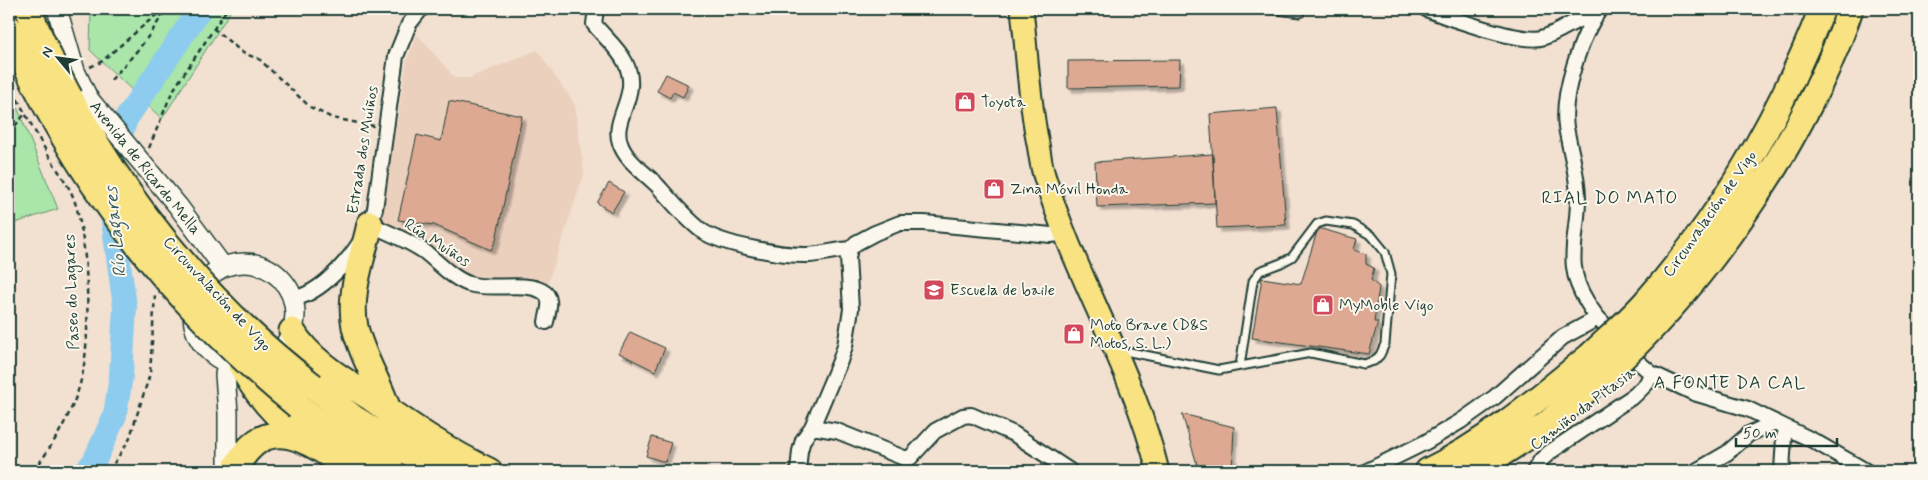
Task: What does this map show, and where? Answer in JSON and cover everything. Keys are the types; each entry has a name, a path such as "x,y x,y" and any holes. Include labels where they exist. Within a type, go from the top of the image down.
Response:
{"highway":[{"name":"Circunvalación de Vigo","path":"28,9 44,46 76,109 99,148 149,221 198,279 222,305 288,368 354,419 439,471"},
{"name":"Circunvalación de Vigo","path":"1474,471 1546,425 1598,364 1683,258 1713,215 1766,131 1804,56 1822,9"},
{"name":"Circunvalación de Vigo","path":"1428,471 1445,463 1598,364 1640,342 1675,304 1747,211 1786,147 1821,85 1850,9"},
{"name":"Circunvalación de Vigo","path":"9,28 22,60 62,136 81,167 157,270 206,323 266,380 325,427 392,471"},
{"path":"370,224 356,281 353,303 355,326 362,349 388,410"},
{"path":"292,331 297,339 317,359 344,380 449,450 489,471"},
{"path":"234,364 258,394 302,438 352,471"},
{"path":"234,471 243,457 259,441 277,434 289,434 302,438"}],"main road":[{"name":"Avenida de Ricardo Mella","path":"57,9 75,71 88,98 139,151 223,267"},
{"path":"1022,9 1034,122 1044,176 1064,233 1136,397 1152,445 1158,471"},
{"path":"244,262 266,267 283,280 293,299 295,315 292,331 284,345 272,356 258,363 234,364 217,358 205,347 196,333 192,311 199,289 205,280 223,267 244,262"},
{"path":"228,471 228,413 225,375 234,364"}],"street":[{"name":"Estrada dos Muíños","path":"293,299 302,297 316,289 330,277 348,257 370,224 375,209 396,56 409,24 421,9"},
{"path":"596,9 594,24 626,62 631,81 631,93 618,133 620,143 637,167 693,223 704,232 717,238 782,253 808,255 850,249"},
{"path":"1426,9 1445,17 1519,38 1533,39 1547,36 1583,16 1598,11"},
{"path":"1367,471 1426,442 1461,421 1495,397 1563,338 1600,321 1579,288 1573,269 1572,250 1578,198 1565,112 1566,97 1574,66 1598,11"},
{"path":"798,471 803,440 812,426 840,362 852,309 848,257 850,249 856,243 900,223 924,223 1051,235 1064,233"},
{"name":"Rúa Muíños","path":"370,224 425,252 448,272 467,283 485,288 515,287 534,288 543,291 549,298 550,305 546,322"},
{"path":"1637,361 1651,373 1694,393 1748,408 1814,441 1866,471"},
{"name":"Camiño da Pitasia","path":"1534,471 1550,452 1635,395 1647,383 1651,373"},
{"path":"812,426 837,430 904,458 910,458 936,431 963,416 971,415 1014,434 1070,471"},
{"path":"1696,471 1727,453 1749,434 1781,425"},
{"path":"1781,425 1784,437 1782,471"}],"lane":[{"path":"1270,9 1300,13"},
{"path":"1115,348 1219,370 1311,353 1364,364 1374,361 1385,344 1391,274 1385,252 1372,236 1353,225 1326,221 1317,224 1292,257 1282,264 1260,271 1253,281 1240,366"}],"path":[{"path":"75,71 101,62 164,9"},
{"path":"111,80 143,44 158,23 164,9"},
{"path":"139,151 172,92 227,9"},
{"path":"213,28 242,53 259,59 310,107 332,118 386,128"},
{"name":"Paseo do Lagares","path":"9,83 24,114 71,192 79,213 83,239 87,323 83,372 74,400 61,429 34,471"},
{"path":"109,471 129,440 150,374 155,300"}],"shaded area":[{"path":"417,34 455,78 469,78 537,50 575,105 584,174 547,286 529,282 486,284 449,269 427,248 381,220 407,60"}],"green space":[{"path":"91,9 232,9 162,119 90,50"},
{"path":"9,87 58,209 9,225"}],"building":[{"path":"1180,60 1179,86 1068,88 1068,61"},
{"path":"666,74 689,85 683,97 673,92 670,98 657,91"},
{"path":"449,101 522,116 496,240 491,250 434,225 398,220 417,135 441,141"},
{"path":"1277,108 1286,225 1217,228 1210,114"},
{"path":"1213,154 1215,203 1097,207 1095,162"},
{"path":"609,183 624,192 612,212 597,203"},
{"path":"1318,228 1357,239 1354,250 1366,254 1366,264 1374,268 1371,280 1379,287 1374,322 1378,322 1369,354 1252,338 1262,278 1301,284"},
{"path":"630,332 665,348 655,371 619,353"},
{"path":"1182,414 1234,427 1232,471 1199,471"},
{"path":"652,437 671,443 665,462 646,456"}],"waterway":[{"name":"Río Lagares","path":"86,471 94,462 115,415 121,376 125,307 111,206 110,169 126,119 200,9"}],"place":[{"name":"Toyota","path":"965,102"},
{"name":"Zina Móvil Honda","path":"994,189"},
{"name":"Escuela de baile","path":"934,290"},
{"name":"MyMoble Vigo","path":"1323,305"},
{"name":"Moto Brave (D&S Motos, S. L.)","path":"1074,334"}],"district":[{"name":"RIAL DO MATO","path":"1610,198"},
{"name":"A FONTE DA CAL","path":"1730,383"}]}
